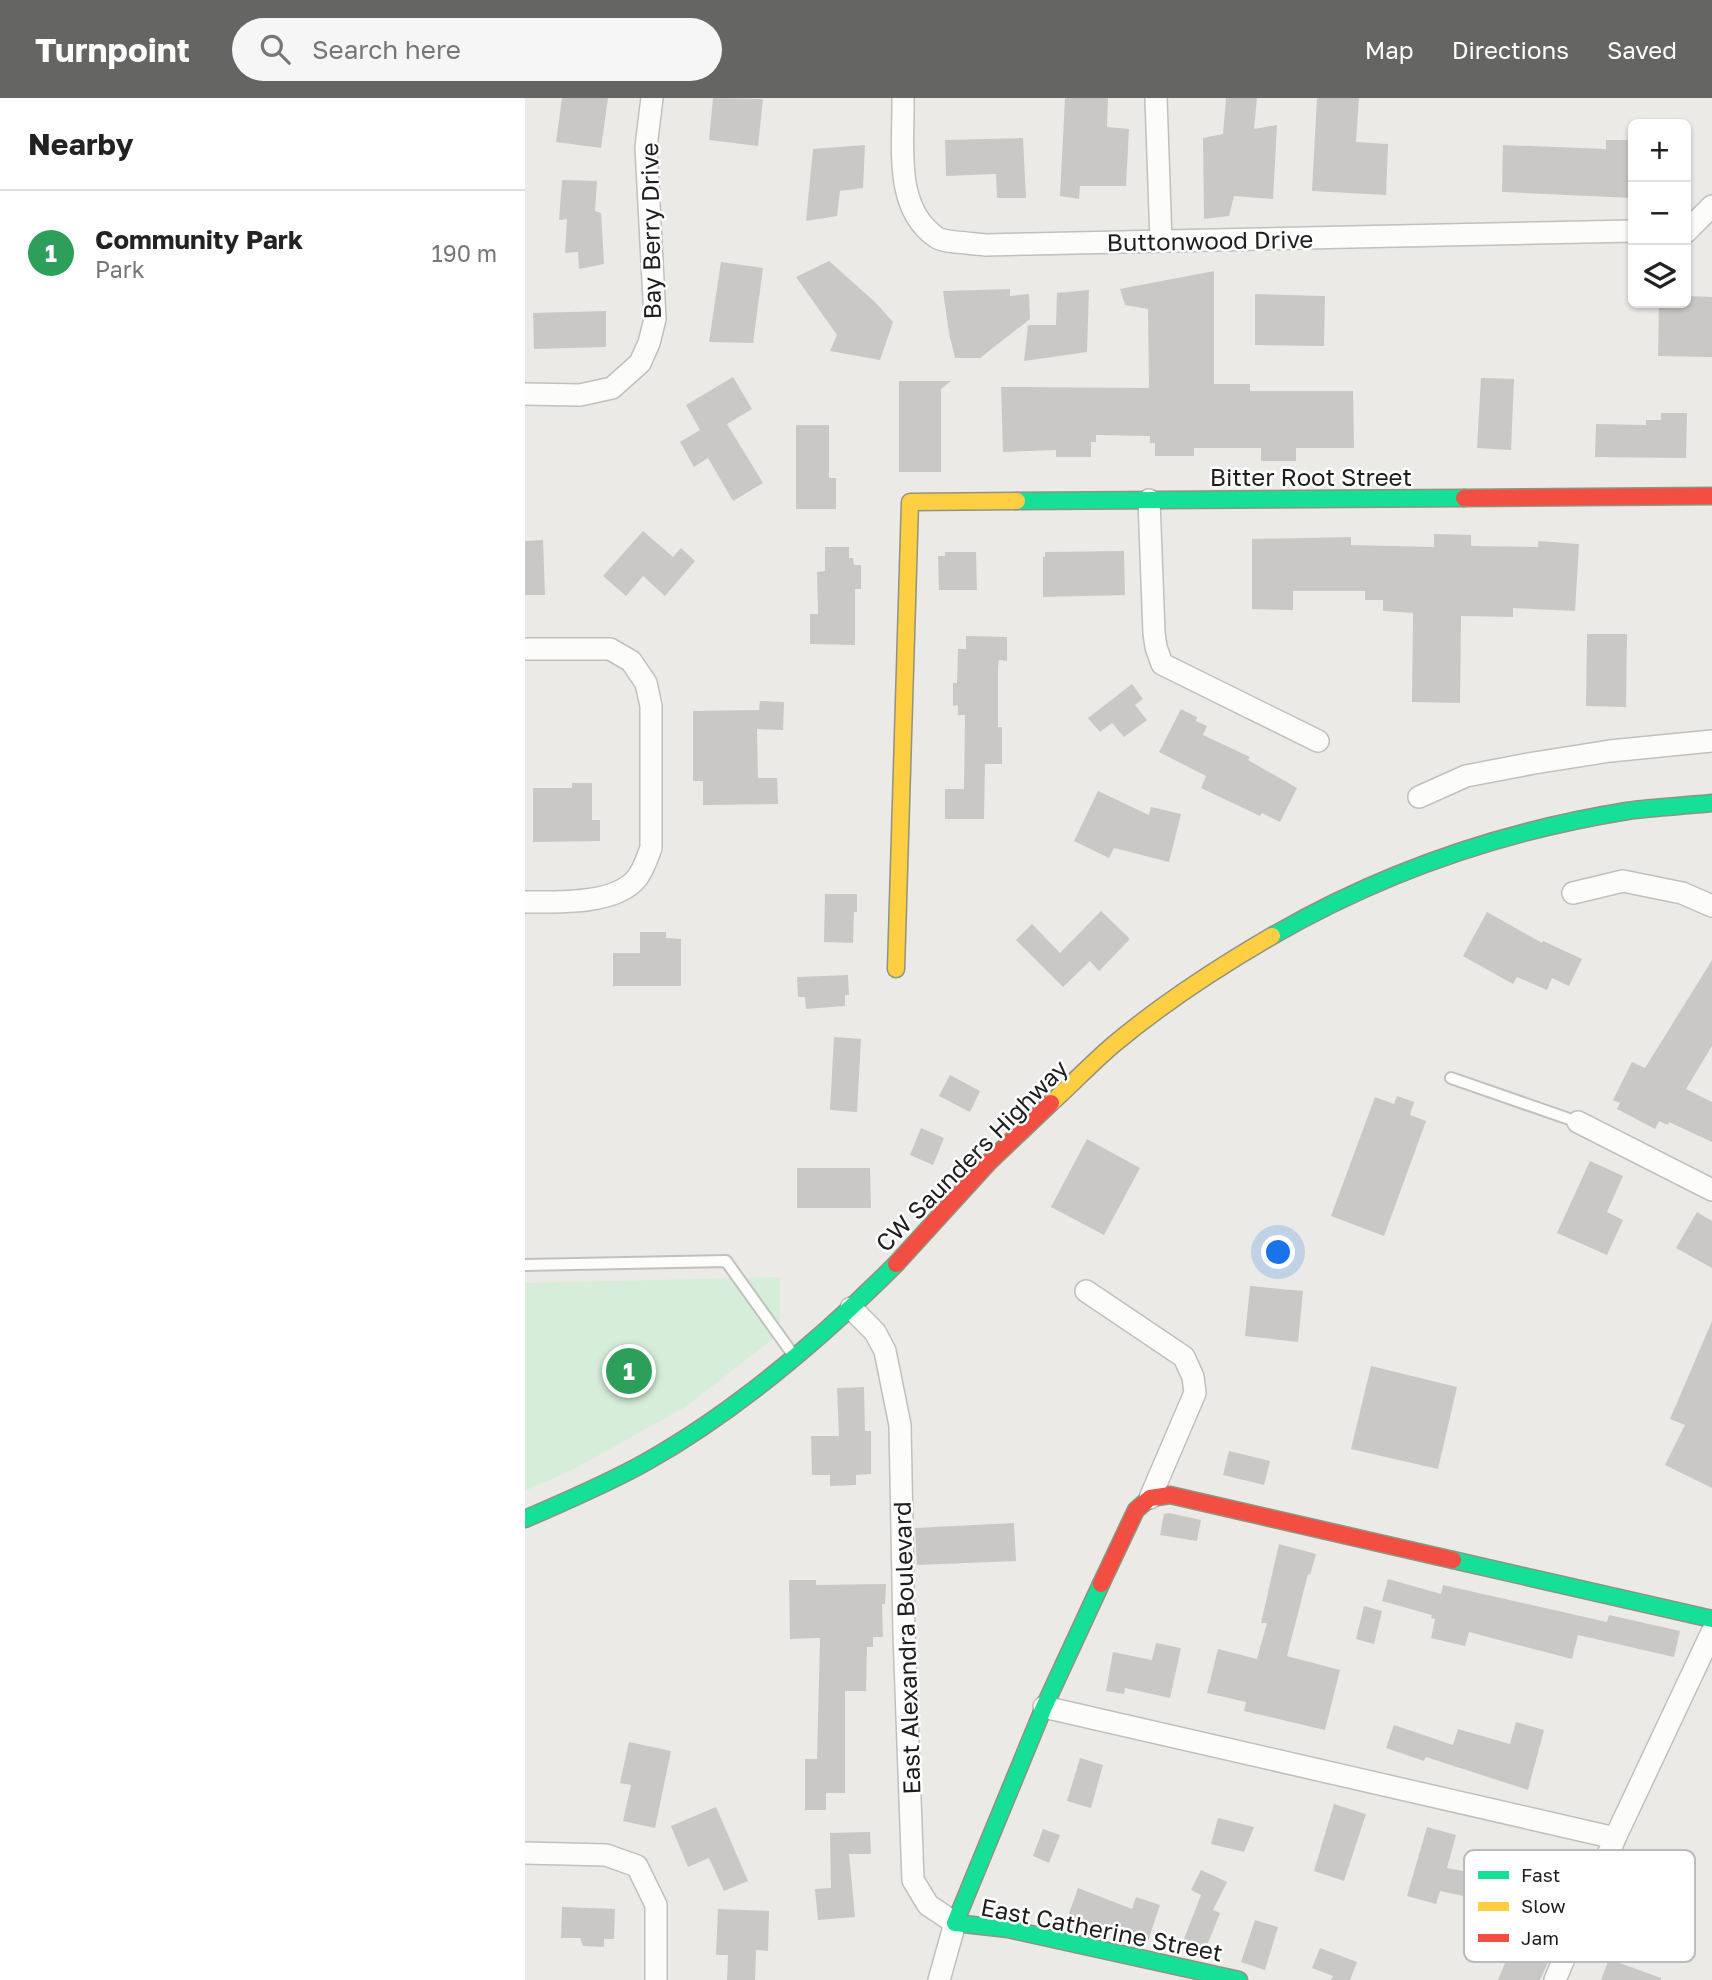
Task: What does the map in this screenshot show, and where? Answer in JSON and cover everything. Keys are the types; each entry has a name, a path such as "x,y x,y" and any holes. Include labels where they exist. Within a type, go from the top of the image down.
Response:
{"street":[{"name":"Bay Berry Drive","path":"525,394 580,395 612,388 640,363 649,344 655,319 646,147 652,98"},
{"name":"Buttonwood Drive","path":"903,98 904,178 911,210 937,238 985,245 1628,231"},
{"path":"1156,98 1161,241"},
{"path":"1691,227 1712,206"},
{"name":"Bitter Root Street","path":"897,969 910,502 1712,496"},
{"path":"1149,500 1154,633 1162,664 1318,741"},
{"path":"525,649 610,649 621,654 632,661 646,683 651,719 650,848 645,865 635,881 596,900 525,902"},
{"path":"1419,797 1466,776 1534,763 1610,751 1712,741"},
{"name":"CW Saunders Highway","path":"525,1519 588,1492 659,1454 769,1379 851,1308 910,1250 990,1161 1118,1041 1206,975 1254,946 1302,918 1375,883 1453,853 1540,828 1628,811 1712,803"},
{"path":"1573,893 1623,881 1682,893 1712,906"},
{"path":"1578,1122 1712,1190"},
{"path":"939,1980 955,1923 1044,1707 1136,1510 1150,1498 1195,1393 1193,1377 1184,1357 1086,1291"},
{"name":"East Alexandra Boulevard","path":"851,1308 875,1332 885,1351 900,1425 913,1880 928,1905 955,1923"},
{"path":"1150,1498 1170,1495 1712,1619"},
{"path":"1610,1850 1712,1632"},
{"path":"1044,1707 1615,1838"},
{"path":"525,1853 605,1855 637,1866 656,1905 656,1980"},
{"name":"East Catherine Street","path":"955,1923 1008,1929 1186,1973 1240,1980"},
{"path":"1555,1980 1563,1962"}],"lane":[{"path":"1451,1079 1578,1122"},
{"path":"525,1265 726,1261 795,1356"}],"green space":[{"path":"780,1277 780,1334 685,1407 574,1469 525,1491 525,1283"}],"building":[{"path":"562,98 608,98 601,148 556,142"},
{"path":"713,98 763,99 758,146 709,140"},
{"path":"1065,98 1108,98 1107,127 1129,129 1126,186 1080,186 1079,199 1060,196"},
{"path":"1226,98 1257,98 1254,129 1277,125 1273,199 1234,196 1229,216 1204,219 1203,138 1223,134"},
{"path":"1317,98 1359,98 1356,142 1388,144 1386,195 1312,191"},
{"path":"1023,138 1026,198 997,198 996,174 946,176 945,140"},
{"path":"1606,140 1628,140 1628,198 1502,192 1503,145 1606,149"},
{"path":"865,145 863,188 840,191 837,216 806,221 813,149"},
{"path":"562,180 597,181 595,211 601,213 604,264 579,269 578,252 565,253 567,219 559,220"},
{"path":"829,261 893,322 880,360 830,351 837,335 796,277"},
{"path":"721,262 763,268 753,343 709,342"},
{"path":"1214,271 1214,384 1250,384 1250,391 1353,391 1354,448 1296,448 1296,461 1261,461 1261,448 1194,448 1194,456 1155,456 1155,443 1150,443 1150,436 1096,435 1096,442 1091,442 1091,457 1056,457 1056,450 1003,452 1001,387 1149,388 1148,309 1125,305 1120,289"},
{"path":"1010,289 1010,296 1029,294 1030,319 980,358 955,358 943,291"},
{"path":"1089,290 1087,352 1024,361 1028,325 1056,325 1057,293"},
{"path":"1255,294 1325,296 1324,346 1255,345"},
{"path":"1691,296 1712,297 1712,357 1658,356 1659,308 1691,308"},
{"path":"606,311 606,347 534,349 533,313"},
{"path":"733,377 752,409 727,424 763,483 733,501 708,458 694,467 680,442 700,430 686,405"},
{"path":"1481,378 1514,379 1511,450 1477,448"},
{"path":"899,381 951,381 941,389 941,472 899,472"},
{"path":"1661,413 1687,413 1686,458 1595,457 1596,424 1646,425 1646,420 1661,420"},
{"path":"796,425 829,425 829,478 836,478 836,509 796,509"},
{"path":"643,531 673,557 681,548 695,561 665,596 643,576 626,596 603,576"},
{"path":"1434,534 1471,535 1471,546 1538,547 1538,541 1579,544 1575,611 1513,608 1513,617 1461,616 1460,703 1412,702 1413,613 1383,611 1383,600 1365,600 1365,591 1293,591 1293,610 1252,609 1252,539 1351,537 1351,545 1434,547"},
{"path":"543,540 545,595 525,595 525,541"},
{"path":"825,547 849,547 849,558 853,558 854,565 861,565 861,589 855,589 855,645 810,644 810,614 818,614 817,572 825,571"},
{"path":"1124,551 1125,595 1043,597 1045,552"},
{"path":"945,552 976,552 977,590 939,590 938,556 945,556"},
{"path":"1587,634 1627,634 1626,707 1586,706"},
{"path":"966,636 1007,637 1007,661 999,660 998,668 998,727 1002,727 1002,764 985,764 984,819 945,819 945,789 964,789 965,715 958,715 958,705 953,706 953,683 957,683 958,649 966,649"},
{"path":"1132,684 1143,699 1135,705 1147,720 1124,737 1112,723 1100,732 1088,718"},
{"path":"760,701 784,702 783,730 757,729 758,778 777,778 778,804 703,805 703,781 693,781 693,711 759,710"},
{"path":"1181,709 1207,726 1203,735 1250,757 1248,760 1297,788 1280,822 1262,813 1260,816 1201,788 1206,776 1159,752"},
{"path":"572,783 592,783 592,820 600,820 600,841 533,842 533,788 572,788"},
{"path":"1098,791 1149,815 1151,807 1181,814 1169,862 1114,848 1109,858 1074,841"},
{"path":"825,894 857,894 853,943 824,942"},
{"path":"1101,911 1130,939 1099,971 1090,961 1063,987 1016,940 1032,924 1060,953"},
{"path":"1487,912 1542,943 1543,941 1582,959 1569,986 1552,978 1547,990 1517,977 1513,984 1463,956"},
{"path":"640,932 666,932 666,938 681,939 681,986 613,986 613,953 640,953"},
{"path":"1712,960 1712,1046 1686,1089 1712,1102 1712,1142 1669,1122 1668,1125 1659,1121 1655,1129 1617,1109 1620,1103 1613,1100 1632,1062 1645,1068"},
{"path":"848,975 849,995 845,995 845,1006 806,1009 805,997 798,997 797,977"},
{"path":"834,1037 861,1039 857,1112 830,1110"},
{"path":"950,1075 980,1091 970,1112 939,1096"},
{"path":"1397,1096 1414,1102 1410,1115 1426,1121 1384,1236 1331,1216 1375,1097 1394,1104"},
{"path":"921,1128 944,1138 933,1165 910,1155"},
{"path":"1087,1139 1140,1168 1104,1235 1051,1207"},
{"path":"1590,1161 1623,1176 1607,1212 1623,1220 1607,1255 1557,1233"},
{"path":"797,1168 870,1168 871,1208 797,1208"},
{"path":"1697,1212 1712,1221 1712,1268 1676,1248"},
{"path":"1250,1286 1303,1291 1298,1342 1245,1336"},
{"path":"1712,1321 1712,1488 1665,1465 1685,1425 1670,1419"},
{"path":"1371,1366 1457,1387 1438,1469 1351,1449"},
{"path":"864,1387 865,1431 871,1431 871,1474 856,1475 856,1485 830,1486 830,1475 812,1475 811,1436 839,1436 837,1388"},
{"path":"1229,1451 1270,1461 1264,1485 1223,1475"},
{"path":"1164,1514 1201,1520 1197,1541 1160,1535"},
{"path":"1014,1523 1016,1561 917,1565 915,1528"},
{"path":"1279,1544 1316,1554 1310,1575 1308,1574 1287,1656 1340,1670 1325,1730 1244,1711 1246,1702 1207,1693 1218,1649 1257,1659 1267,1623 1261,1623"},
{"path":"1388,1579 1441,1594 1443,1585 1607,1622 1609,1615 1680,1631 1674,1657 1578,1635 1572,1659 1469,1632 1465,1646 1431,1638 1435,1619 1431,1618 1432,1615 1382,1601"},
{"path":"789,1580 816,1580 816,1585 886,1584 885,1604 882,1604 883,1637 873,1637 873,1647 867,1647 866,1691 845,1691 845,1793 826,1793 826,1810 805,1810 805,1759 817,1759 820,1638 790,1639"},
{"path":"1364,1606 1382,1611 1374,1644 1356,1639"},
{"path":"1156,1643 1181,1648 1170,1698 1125,1688 1124,1694 1106,1691 1113,1652 1152,1660"},
{"path":"1516,1722 1544,1730 1528,1790 1426,1757 1424,1761 1386,1748 1394,1725 1453,1745 1458,1729 1510,1744"},
{"path":"629,1742 671,1751 655,1828 623,1821 631,1785 620,1783"},
{"path":"1080,1758 1103,1765 1091,1808 1067,1801"},
{"path":"1334,1804 1366,1814 1344,1881 1314,1871"},
{"path":"716,1807 748,1881 724,1891 709,1858 688,1867 671,1826"},
{"path":"1218,1818 1254,1827 1244,1852 1211,1844"},
{"path":"1427,1827 1456,1835 1447,1868 1464,1871 1464,1896 1440,1891 1436,1904 1407,1896"},
{"path":"1043,1829 1060,1835 1049,1863 1033,1856"},
{"path":"870,1832 871,1854 849,1854 855,1917 818,1920 815,1889 831,1888 830,1833"},
{"path":"1201,1870 1227,1882 1213,1910 1220,1913 1204,1953 1182,1944 1201,1895 1191,1890"},
{"path":"1078,1888 1132,1909 1136,1897 1160,1905 1148,1941 1094,1923 1092,1929 1067,1919"},
{"path":"562,1907 615,1909 614,1939 604,1939 604,1947 583,1946 580,1938 561,1938"},
{"path":"718,1909 769,1911 768,1951 756,1950 755,1980 727,1980 728,1955 716,1955"},
{"path":"1255,1920 1278,1927 1265,1970 1241,1962"},
{"path":"1320,1948 1357,1962 1350,1980 1331,1980 1333,1976 1312,1968"},
{"path":"1505,1962 1548,1962 1540,1980 1498,1980"},
{"path":"1608,1962 1617,1962 1661,1978 1661,1980 1601,1980"}],"traffic: fast":[{"path":"1017,501 1464,498"},
{"path":"1272,936 1313,913 1400,874 1489,843 1535,830 1627,811 1712,803"},
{"path":"525,1519 631,1470 713,1420 808,1346 896,1264"},
{"path":"1453,1560 1712,1619"},
{"path":"1101,1584 1044,1707 955,1923 1008,1929 1239,1980"}],"traffic: slow":[{"path":"896,969 910,502 1017,501"},
{"path":"1051,1103 1105,1052 1151,1015 1211,973 1272,936"}],"traffic: jam":[{"path":"1464,498 1712,496"},
{"path":"896,1264 989,1162 1051,1103"},
{"path":"1101,1584 1136,1510 1150,1498 1170,1495 1453,1560"}],"place":[{"name":"Community Park","path":"629,1371"}]}
